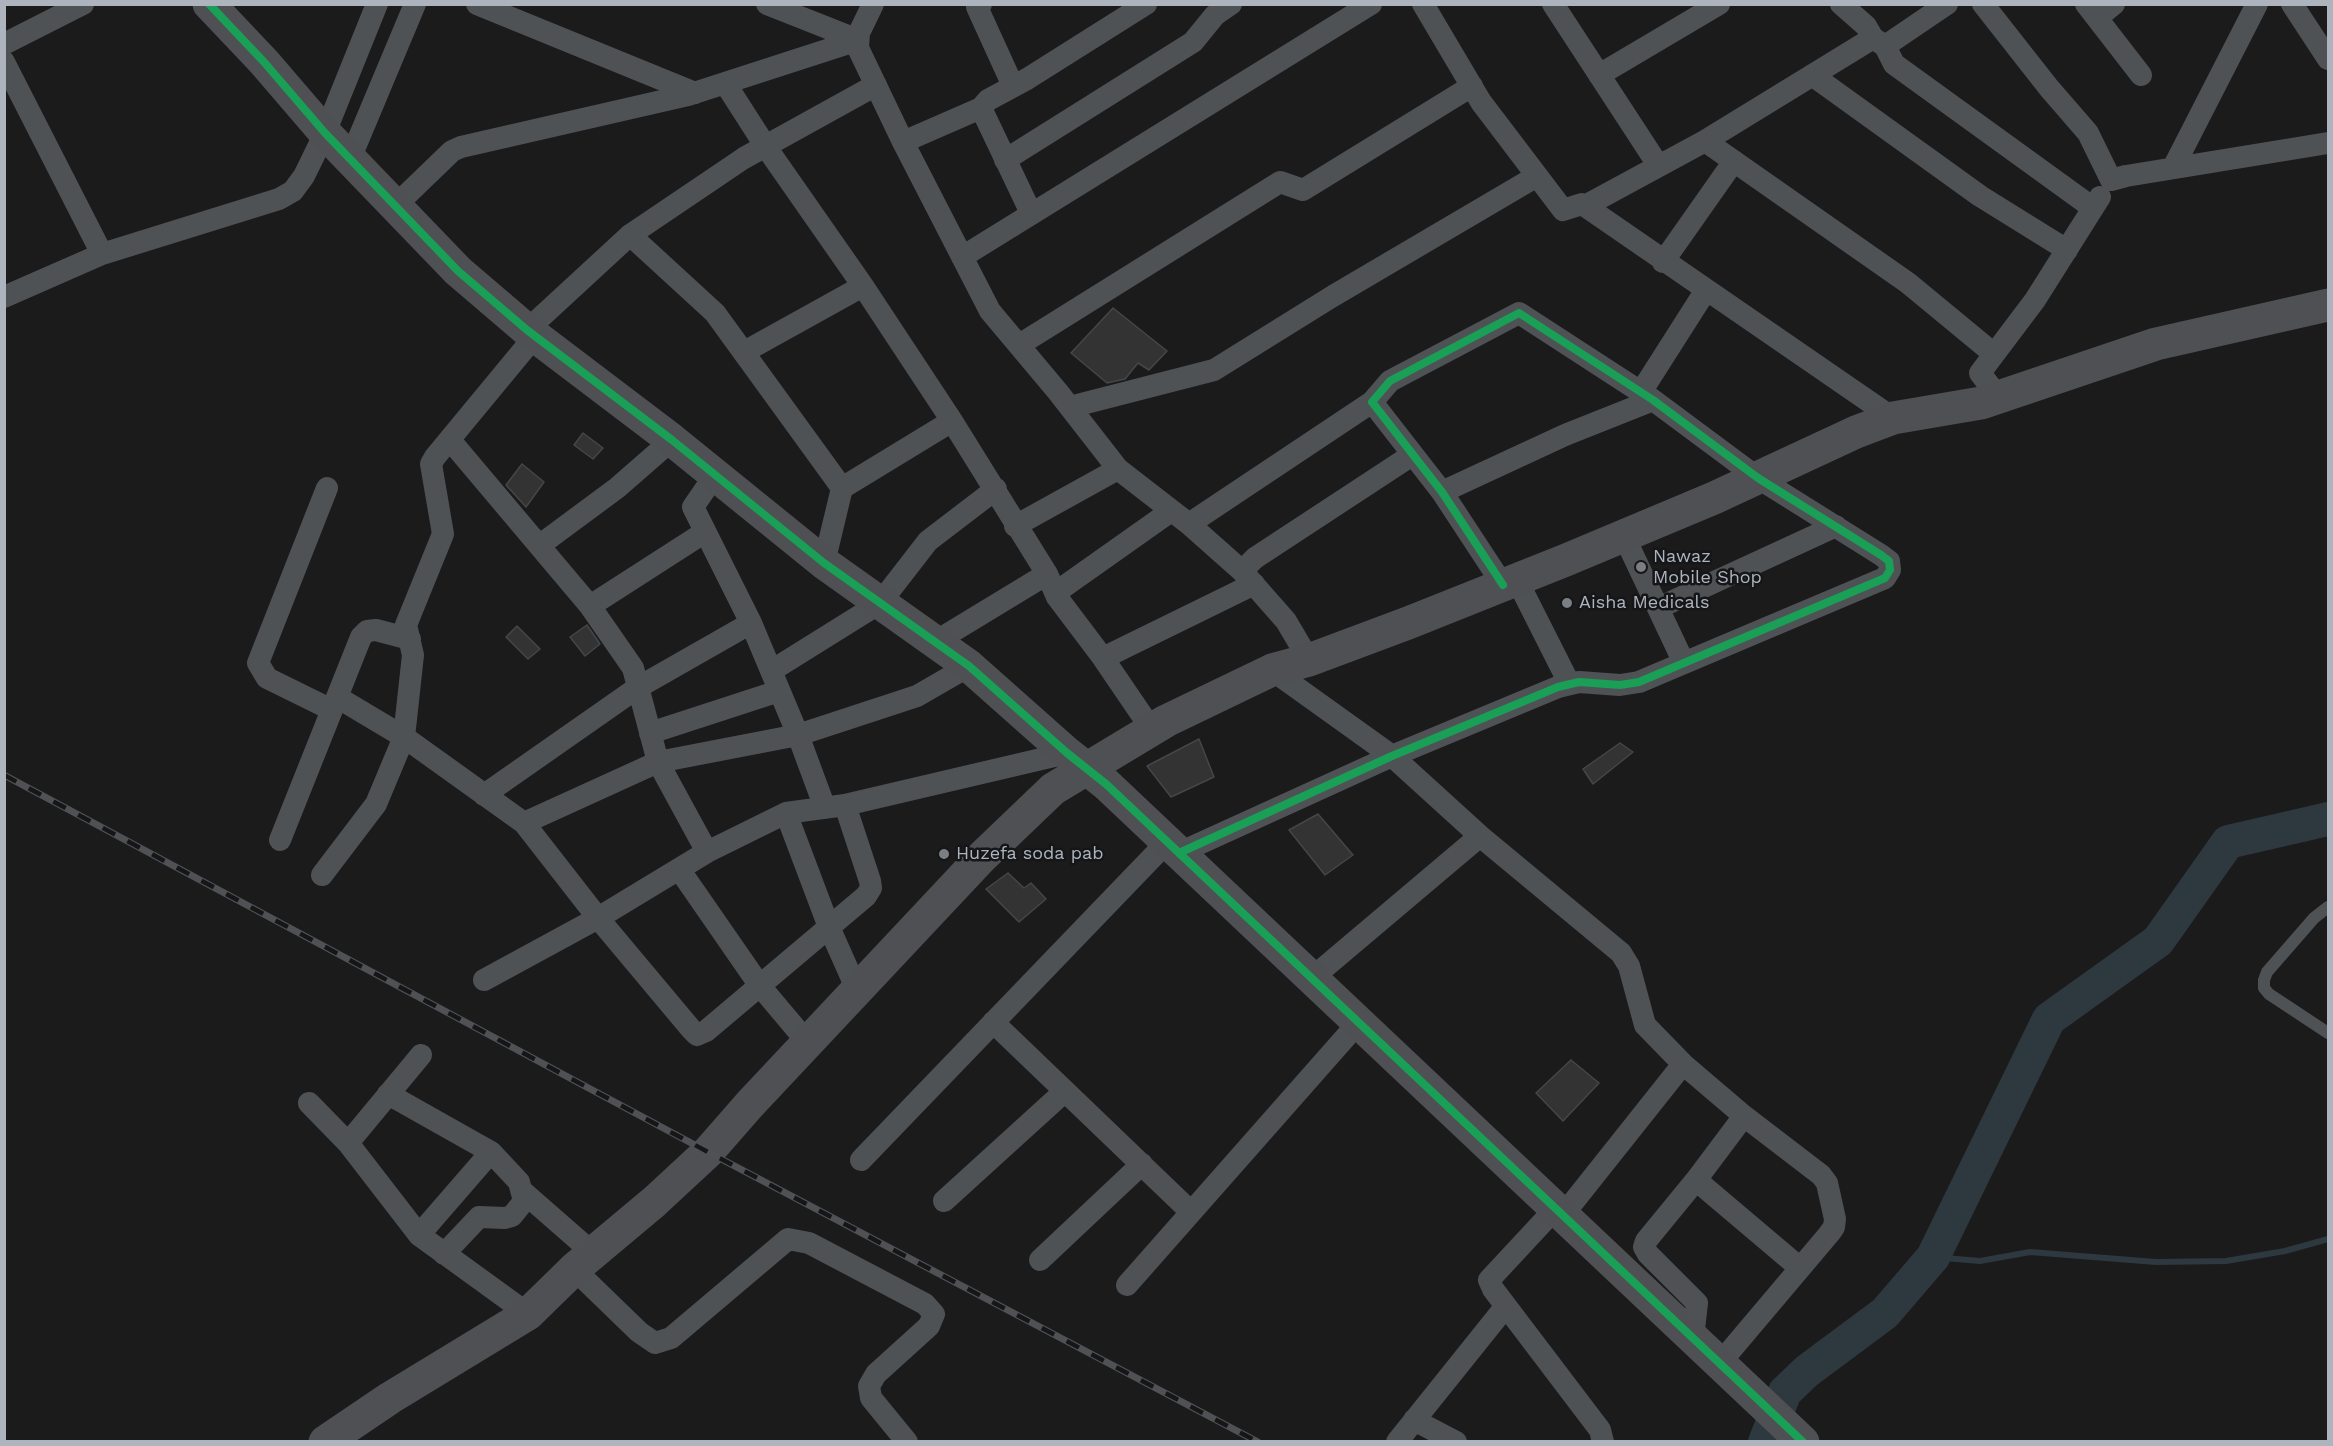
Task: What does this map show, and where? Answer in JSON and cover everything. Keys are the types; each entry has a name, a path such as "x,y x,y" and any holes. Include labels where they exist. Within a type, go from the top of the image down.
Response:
{"main road":[{"path":"209,4 264,62 325,133 458,271 531,333 672,440 824,563 969,666 1174,847 1803,1442"},
{"path":"326,1442 390,1398 528,1314 584,1261 708,1152 981,857 1053,789 1078,761 1152,730 1272,670 1309,660 1510,583 1624,536 1893,418 1982,403 2156,344 2328,304"}],"street":[{"path":"4,44 83,4"},
{"path":"4,297 102,254 279,199 292,191 304,176 325,133 377,4"},
{"path":"350,159 415,4"},
{"path":"477,4 695,93"},
{"path":"767,4 858,40"},
{"path":"873,4 862,24 858,48 990,311 1070,407 1118,470 1189,524 1248,578 1286,621 1309,660"},
{"path":"981,4 977,7 1013,86"},
{"path":"903,141 981,108 988,99 1146,4"},
{"path":"1005,160 1193,42 1215,15 1231,4"},
{"path":"962,257 1371,4"},
{"path":"1423,4 1481,102 1563,210 1582,204 1663,262 1893,418"},
{"path":"1553,4 1658,165"},
{"path":"1599,75 1719,4"},
{"path":"1842,4 1866,26 1894,64 2093,208"},
{"path":"1585,206 1705,141 1812,75 1879,42 1947,4"},
{"path":"1983,4 2049,88 2088,133 2111,180"},
{"path":"2174,168 2257,4"},
{"path":"2292,4 2328,59"},
{"path":"2099,9 2142,75"},
{"path":"395,206 452,151 461,147 695,93 858,40"},
{"path":"4,62 102,254"},
{"path":"1812,75 1980,196 2067,250"},
{"path":"725,83 766,147 864,286 996,489 1015,526 1051,584 1152,730"},
{"path":"322,875 376,804 404,737 413,655 406,625 443,534 431,464 435,457 531,333 630,235 744,158 876,85"},
{"path":"1019,345 1280,182 1303,190 1472,86"},
{"path":"981,108 1031,213"},
{"path":"1705,141 1908,283 1994,354"},
{"path":"1999,398 1980,373 2035,300 2111,180 2328,143"},
{"path":"1663,262 1734,161"},
{"path":"1070,407 1214,370 1537,176"},
{"path":"630,235 716,313 842,488"},
{"path":"744,352 864,286"},
{"path":"1442,492 1647,396 1706,290"},
{"path":"861,1160 993,1022 1174,847 1569,683 1629,684 1639,682 1885,578 1890,570 1889,561 1758,478 1647,396 1519,313 1390,381 1372,402 1189,524"},
{"path":"1372,402 1510,583 1569,683"},
{"path":"824,563 842,488 952,421"},
{"path":"450,440 590,606 633,668 658,762 707,852"},
{"path":"540,545 617,488 672,440"},
{"path":"1103,658 1248,578 1255,558 1412,455"},
{"path":"1015,526 1118,470"},
{"path":"327,489 258,663 267,678 334,704 404,737 524,823 598,918 697,1035 706,1031 866,896 870,888 870,881 835,806 798,735 751,623 693,507 715,475"},
{"path":"650,733 775,681 880,603 928,541 996,489"},
{"path":"935,642 1051,584 1171,511"},
{"path":"1658,608 1836,526"},
{"path":"590,606 705,532"},
{"path":"1624,536 1684,663"},
{"path":"484,795 637,688 751,623"},
{"path":"280,840 361,637 367,631 376,630 410,639"},
{"path":"524,823 658,762 798,735 917,696 969,666"},
{"path":"1272,670 1392,756 1480,836 1626,959 1645,1025 1683,1064 1744,1116 1821,1175 1827,1183 1835,1219 1834,1227 1720,1363"},
{"path":"484,980 598,918 707,852 786,813 1078,761"},
{"path":"786,813 829,927 858,990"},
{"path":"1312,978 1480,836"},
{"path":"680,869 760,986 808,1043"},
{"path":"993,1022 1191,1212"},
{"path":"1127,1286 1359,1022"},
{"path":"348,1143 421,1055"},
{"path":"1603,1442 1600,1430 1506,1306 1489,1280 1559,1211 1683,1064"},
{"path":"944,1201 1065,1091"},
{"path":"388,1094 491,1152 517,1179 521,1190 524,1201 509,1218 479,1217 444,1254"},
{"path":"309,1103 348,1143 419,1235 528,1314"},
{"path":"1693,1338 1697,1303 1648,1254 1644,1247 1646,1241 1744,1116"},
{"path":"419,1235 491,1152"},
{"path":"1040,1260 1142,1164"},
{"path":"1696,1180 1800,1268"},
{"path":"521,1190 584,1261 639,1332 655,1342 671,1338 788,1239 809,1243 925,1304 934,1314 929,1326 876,1374 869,1386 871,1398 907,1442"},
{"path":"1397,1442 1506,1306"},
{"path":"1414,1420 1456,1442"}],"lane":[{"path":"2328,907 2314,918 2267,972 2264,988 2269,994 2328,1033"}],"building":[{"path":"1113,308 1167,351 1149,370 1138,363 1125,379 1107,383 1071,353"},
{"path":"583,433 603,448 593,459 574,445"},
{"path":"522,464 544,482 526,507 506,485"},
{"path":"587,625 600,644 585,656 570,637"},
{"path":"517,626 540,649 528,659 506,637"},
{"path":"1199,739 1214,777 1171,797 1147,766"},
{"path":"1620,743 1633,752 1593,784 1583,769"},
{"path":"1318,814 1353,855 1325,875 1289,830"},
{"path":"1008,873 1024,888 1031,883 1046,899 1019,922 986,889"},
{"path":"1571,1060 1599,1083 1563,1121 1536,1093"}],"waterway":[{"path":"1765,1442 1785,1392 1807,1371 1885,1313 1933,1257 2049,1019 2158,941 2228,842 2328,819"},
{"path":"1933,1257 1980,1261 2030,1252 2156,1262 2226,1261 2285,1251 2328,1239"}],"railway":[{"path":"4,775 708,1152 1258,1442"}],"cycle path":[{"path":"209,4 264,62 325,133 458,271 527,330 672,440 824,563 969,666 1067,753 1106,784 1803,1442"},
{"path":"1179,853 1392,756 1558,687 1579,682 1620,685 1639,682 1885,578 1890,570 1889,561 1881,555 1758,478 1653,400 1519,313 1390,381 1372,402 1442,492 1503,585"}],"place":[{"name":"Nawaz Mobile Shop","path":"1641,567"},
{"name":"Aisha Medicals","path":"1567,603"},
{"name":"Huzefa soda pab","path":"944,854"}]}
